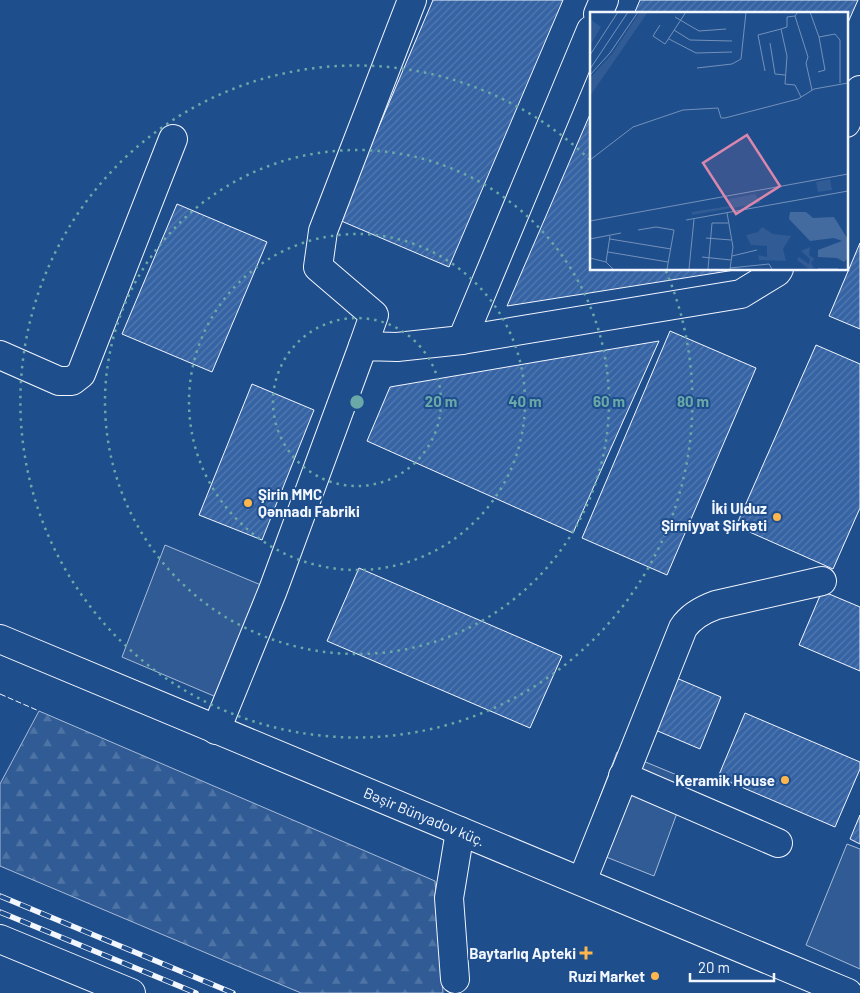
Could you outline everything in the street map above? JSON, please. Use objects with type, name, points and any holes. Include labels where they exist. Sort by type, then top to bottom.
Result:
[{"type":"street","points":[[216,730],[273,590],[374,315],[318,267],[324,231],[412,0]]},
{"type":"street","points":[[599,12],[604,0]]},
{"type":"street","points":[[462,340],[590,32]]},
{"type":"street","points":[[848,118],[860,90]]},
{"type":"street","points":[[848,131],[860,122]]},
{"type":"street","points":[[0,355],[59,381],[72,381],[81,374],[173,139]]},
{"type":"street","points":[[363,346],[397,347],[462,340],[741,294],[778,270]]},
{"type":"street","points":[[582,881],[683,628],[690,619],[704,609],[716,605],[822,581]]},
{"type":"street","name":"Bəşir Bünyadov küç.","points":[[0,640],[582,881],[798,983],[848,993]]},
{"type":"street","points":[[623,776],[778,843]]},
{"type":"street","points":[[455,979],[448,898],[460,831]]},
{"type":"street","points":[[0,939],[131,993]]},
{"type":"shaded area","points":[[165,545],[273,590],[228,702],[122,657]]},
{"type":"shaded area","points":[[617,752],[689,780],[654,876],[581,847]]},
{"type":"shaded area","points":[[847,844],[860,849],[860,969],[806,945]]},
{"type":"green space","points":[[39,711],[435,881],[443,993],[301,993],[0,866],[0,784]]},
{"type":"building","points":[[433,0],[563,0],[449,267],[339,220]]},
{"type":"building","points":[[640,0],[858,0],[848,22],[848,12],[635,12]]},
{"type":"building","points":[[590,114],[590,270],[735,270],[507,306]]},
{"type":"building","points":[[177,204],[267,242],[212,372],[122,334]]},
{"type":"building","points":[[860,243],[860,329],[829,316]]},
{"type":"building","points":[[670,331],[756,368],[667,575],[582,538]]},
{"type":"building","points":[[659,341],[573,533],[367,441],[390,387]]},
{"type":"building","points":[[816,345],[860,364],[860,508],[833,569],[736,526]]},
{"type":"building","points":[[252,384],[314,410],[262,540],[199,515]]},
{"type":"building","points":[[359,568],[562,656],[530,728],[327,641]]},
{"type":"building","points":[[822,591],[860,607],[860,671],[799,645]]},
{"type":"building","points":[[674,677],[721,697],[700,749],[653,729]]},
{"type":"building","points":[[745,713],[860,762],[860,769],[835,827],[718,777]]},
{"type":"building","points":[[860,815],[860,844],[850,839]]},
{"type":"railway","points":[[0,896],[233,993]]},
{"type":"railway","points":[[0,912],[196,993]]},
{"type":"fence","points":[[0,694],[39,711]]},
{"type":"place","name":"Şirin MMC Qənnadı Fabriki","points":[[248,503]]},
{"type":"place","name":"İki Ulduz Şirniyyat Şirkəti","points":[[777,517]]},
{"type":"place","name":"Keramik House","points":[[785,780]]},
{"type":"place","name":"Baytarlıq Apteki","points":[[586,953]]},
{"type":"place","name":"Ruzi Market","points":[[655,976]]}]
